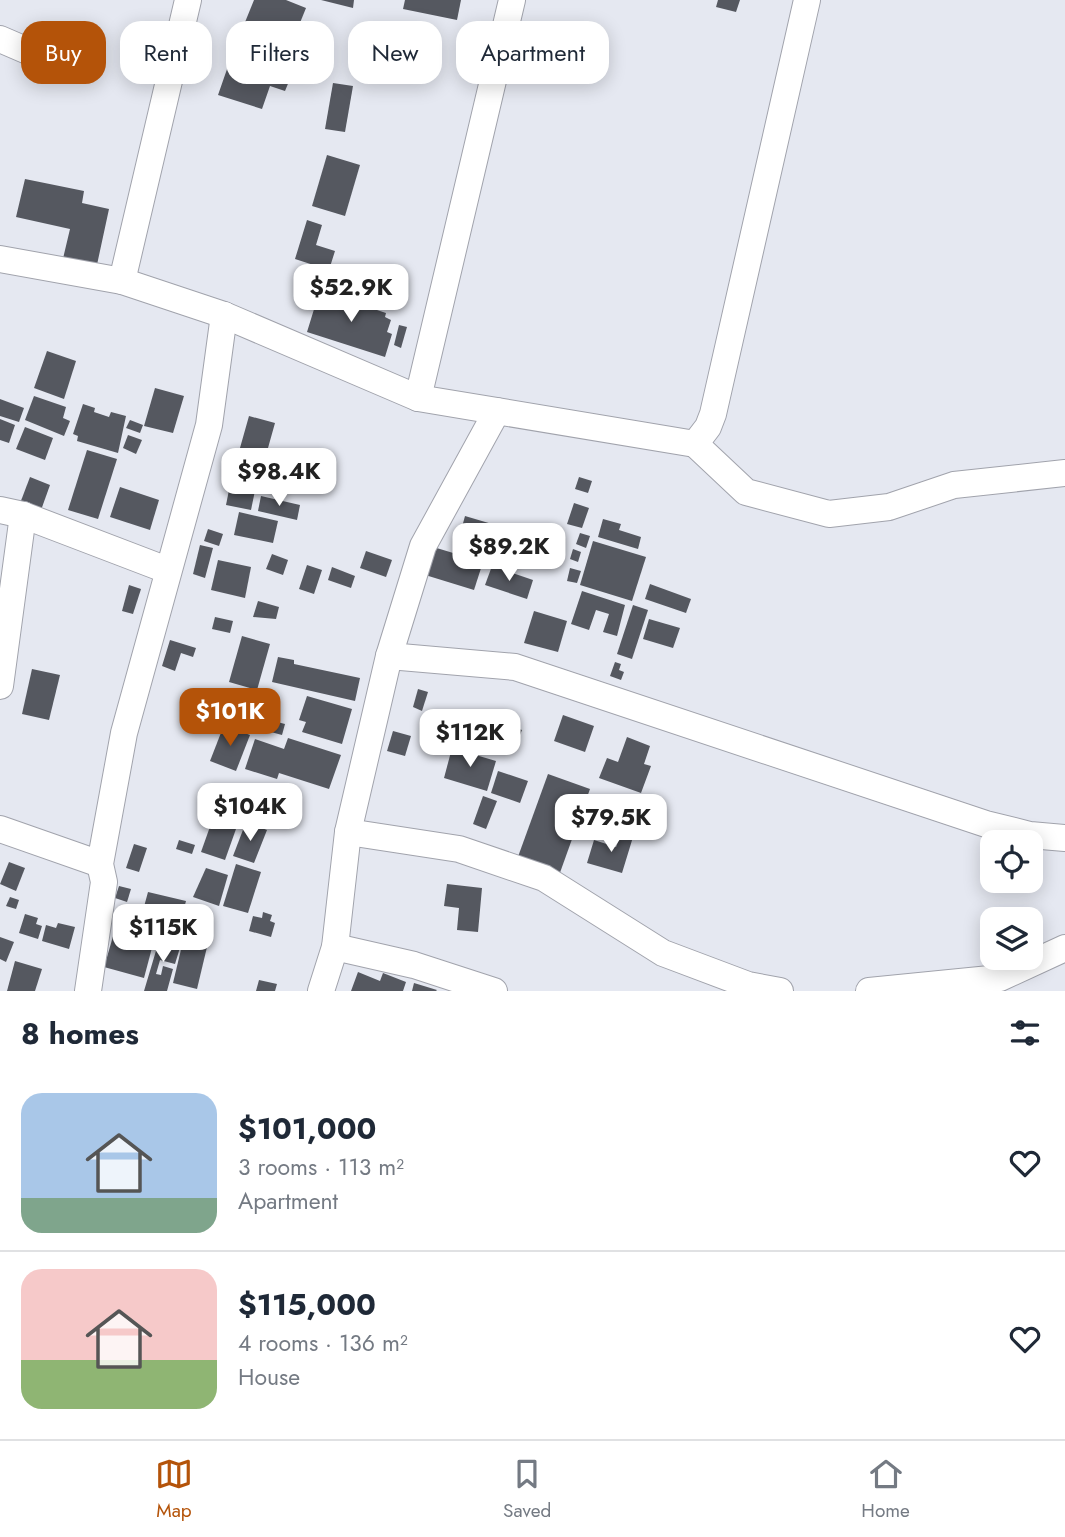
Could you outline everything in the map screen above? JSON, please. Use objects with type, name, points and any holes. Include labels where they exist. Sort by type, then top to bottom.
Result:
[{"type":"street","points":[[122,281],[188,0]]},
{"type":"street","points":[[418,398],[512,0]]},
{"type":"street","points":[[695,444],[708,428],[713,414],[807,0]]},
{"type":"street","points":[[0,39],[21,48]]},
{"type":"street","points":[[0,259],[122,281],[224,315],[418,398],[695,444],[746,492],[829,514],[889,507],[954,485],[1065,473]]},
{"type":"street","points":[[88,991],[104,882],[100,864],[124,733],[209,425],[224,315]]},
{"type":"street","points":[[321,991],[335,947],[348,832],[389,656],[423,546],[496,411]]},
{"type":"street","points":[[0,687],[11,513],[167,570]]},
{"type":"street","points":[[389,656],[515,667],[986,824],[1030,835],[1065,838]]},
{"type":"street","points":[[0,829],[100,864]]},
{"type":"street","points":[[348,832],[459,849],[544,878],[663,953],[748,985],[780,991]]},
{"type":"street","points":[[335,947],[414,965],[494,991]]},
{"type":"street","points":[[869,991],[1000,978],[1065,947]]},
{"type":"building","points":[[254,0],[286,0],[306,8],[301,21],[245,21]]},
{"type":"building","points":[[321,0],[354,0],[353,8]]},
{"type":"building","points":[[405,0],[461,0],[457,20],[403,9]]},
{"type":"building","points":[[718,0],[740,0],[736,12],[716,7]]},
{"type":"building","points":[[226,72],[226,84],[288,84],[285,91],[270,86],[262,109],[218,95]]},
{"type":"building","points":[[333,84],[353,86],[345,132],[325,129]]},
{"type":"building","points":[[327,155],[360,165],[345,216],[312,206]]},
{"type":"building","points":[[25,179],[84,191],[82,203],[109,209],[95,274],[61,267],[70,229],[16,217]]},
{"type":"building","points":[[307,220],[322,225],[316,245],[335,251],[329,270],[295,259]]},
{"type":"building","points":[[319,293],[339,299],[341,293],[367,301],[365,306],[386,313],[385,317],[391,320],[387,332],[392,334],[385,357],[307,332]]},
{"type":"building","points":[[399,325],[407,327],[401,348],[394,345]]},
{"type":"building","points":[[47,351],[76,361],[64,399],[34,388]]},
{"type":"building","points":[[155,388],[184,396],[173,433],[144,426]]},
{"type":"building","points":[[34,396],[66,407],[63,418],[70,421],[64,436],[25,420]]},
{"type":"building","points":[[0,399],[24,408],[19,422],[0,416]]},
{"type":"building","points":[[83,404],[95,408],[94,412],[109,417],[111,412],[126,416],[118,453],[77,441],[78,436],[73,434]]},
{"type":"building","points":[[249,416],[275,423],[268,448],[280,451],[276,465],[238,455]]},
{"type":"building","points":[[0,419],[15,425],[9,443],[0,440]]},
{"type":"building","points":[[130,420],[143,425],[140,433],[126,428]]},
{"type":"building","points":[[25,427],[53,438],[45,460],[16,449]]},
{"type":"building","points":[[128,435],[142,440],[136,454],[123,448]]},
{"type":"building","points":[[87,450],[117,459],[98,519],[68,510]]},
{"type":"building","points":[[232,475],[257,481],[251,510],[226,505]]},
{"type":"building","points":[[30,477],[50,485],[40,513],[19,506]]},
{"type":"building","points":[[579,477],[592,481],[588,493],[575,489]]},
{"type":"building","points":[[120,487],[159,500],[150,530],[110,517]]},
{"type":"building","points":[[261,496],[300,505],[297,520],[258,511]]},
{"type":"building","points":[[574,503],[589,508],[582,528],[567,524]]},
{"type":"building","points":[[239,512],[278,521],[273,543],[234,535]]},
{"type":"building","points":[[465,516],[492,524],[488,535],[462,527]]},
{"type":"building","points":[[603,519],[621,524],[619,530],[641,537],[638,549],[598,537]]},
{"type":"building","points":[[498,526],[534,538],[526,562],[490,550]]},
{"type":"building","points":[[208,529],[223,534],[219,546],[204,541]]},
{"type":"building","points":[[580,533],[590,536],[586,548],[576,544]]},
{"type":"building","points":[[474,534],[488,540],[482,554],[469,549]]},
{"type":"building","points":[[458,535],[466,537],[463,547],[455,545]]},
{"type":"building","points":[[593,541],[646,557],[632,601],[580,585]]},
{"type":"building","points":[[200,545],[213,548],[205,578],[193,574]]},
{"type":"building","points":[[430,546],[483,562],[474,590],[422,574]]},
{"type":"building","points":[[573,549],[581,552],[578,562],[570,559]]},
{"type":"building","points":[[366,551],[392,560],[386,577],[360,568]]},
{"type":"building","points":[[272,554],[288,560],[283,575],[266,569]]},
{"type":"building","points":[[218,560],[251,567],[245,598],[211,590]]},
{"type":"building","points":[[307,565],[322,570],[314,594],[299,589]]},
{"type":"building","points":[[492,566],[533,580],[527,599],[485,585]]},
{"type":"building","points":[[332,567],[355,576],[351,588],[328,580]]},
{"type":"building","points":[[570,568],[581,571],[577,583],[567,581]]},
{"type":"building","points":[[650,584],[691,599],[686,613],[645,599]]},
{"type":"building","points":[[129,585],[141,589],[133,614],[122,611]]},
{"type":"building","points":[[582,591],[625,605],[617,636],[603,632],[609,614],[596,610],[589,630],[571,624]]},
{"type":"building","points":[[258,601],[279,607],[276,619],[253,617]]},
{"type":"building","points":[[633,605],[648,610],[632,659],[617,654]]},
{"type":"building","points":[[534,611],[567,621],[558,652],[524,643]]},
{"type":"building","points":[[215,617],[233,621],[230,633],[212,629]]},
{"type":"building","points":[[649,619],[680,628],[673,648],[643,639]]},
{"type":"building","points":[[242,636],[270,644],[257,690],[229,682]]},
{"type":"building","points":[[170,640],[196,648],[193,657],[181,653],[175,671],[162,666]]},
{"type":"building","points":[[278,657],[294,660],[294,664],[360,678],[355,701],[272,682]]},
{"type":"building","points":[[615,662],[621,664],[619,670],[624,672],[621,680],[610,676]]},
{"type":"building","points":[[32,669],[60,675],[49,720],[22,714]]},
{"type":"building","points":[[418,689],[428,692],[422,711],[413,707]]},
{"type":"building","points":[[307,696],[352,709],[342,744],[302,732],[306,722],[299,720]]},
{"type":"building","points":[[563,715],[594,726],[585,752],[554,741]]},
{"type":"building","points":[[258,717],[285,724],[282,735],[256,728]]},
{"type":"building","points":[[224,725],[250,735],[236,771],[210,761]]},
{"type":"building","points":[[511,726],[522,730],[513,752],[502,747]]},
{"type":"building","points":[[393,731],[411,736],[405,756],[387,751]]},
{"type":"building","points":[[627,737],[650,746],[644,764],[651,766],[641,793],[599,778],[607,758],[618,762]]},
{"type":"building","points":[[288,738],[341,755],[329,789],[279,773],[277,779],[245,769],[255,739],[284,749]]},
{"type":"building","points":[[452,748],[496,761],[487,791],[444,778]]},
{"type":"building","points":[[498,771],[528,781],[520,803],[491,793]]},
{"type":"building","points":[[548,774],[590,789],[557,881],[515,865]]},
{"type":"building","points":[[483,796],[497,801],[486,829],[473,824]]},
{"type":"building","points":[[600,807],[613,810],[607,833],[594,829]]},
{"type":"building","points":[[212,821],[236,829],[225,860],[201,852]]},
{"type":"building","points":[[246,822],[267,830],[254,863],[233,856]]},
{"type":"building","points":[[621,834],[633,837],[622,873],[587,863],[594,840],[616,847]]},
{"type":"building","points":[[179,840],[195,845],[192,854],[176,849]]},
{"type":"building","points":[[134,844],[147,848],[139,872],[126,868]]},
{"type":"building","points":[[9,862],[25,868],[16,891],[0,884]]},
{"type":"building","points":[[236,864],[261,872],[248,913],[223,906]]},
{"type":"building","points":[[206,868],[228,875],[219,906],[193,897]]},
{"type":"building","points":[[447,884],[482,888],[478,932],[457,930],[459,908],[444,906]]},
{"type":"building","points":[[119,886],[131,889],[127,902],[115,898]]},
{"type":"building","points":[[148,892],[186,901],[177,935],[143,927],[146,915],[142,914]]},
{"type":"building","points":[[10,897],[19,900],[16,909],[6,906]]},
{"type":"building","points":[[263,912],[272,915],[270,921],[275,923],[271,937],[249,931],[253,916],[262,918]]},
{"type":"building","points":[[25,914],[38,918],[36,924],[42,926],[38,939],[19,933]]},
{"type":"building","points":[[58,923],[75,927],[69,949],[42,941],[46,925],[56,928]]},
{"type":"building","points":[[114,933],[153,944],[144,978],[104,967]]},
{"type":"building","points":[[161,934],[182,941],[175,964],[160,960],[156,974],[161,975],[163,966],[173,969],[167,991],[144,991]]},
{"type":"building","points":[[0,937],[14,942],[6,962],[0,959]]},
{"type":"building","points":[[184,937],[207,947],[197,989],[173,983]]},
{"type":"building","points":[[15,961],[42,969],[35,991],[7,991]]},
{"type":"building","points":[[358,972],[380,981],[383,973],[406,982],[403,991],[351,991]]},
{"type":"building","points":[[259,980],[277,984],[275,991],[256,991]]},
{"type":"building","points":[[414,983],[437,990],[412,991]]}]
